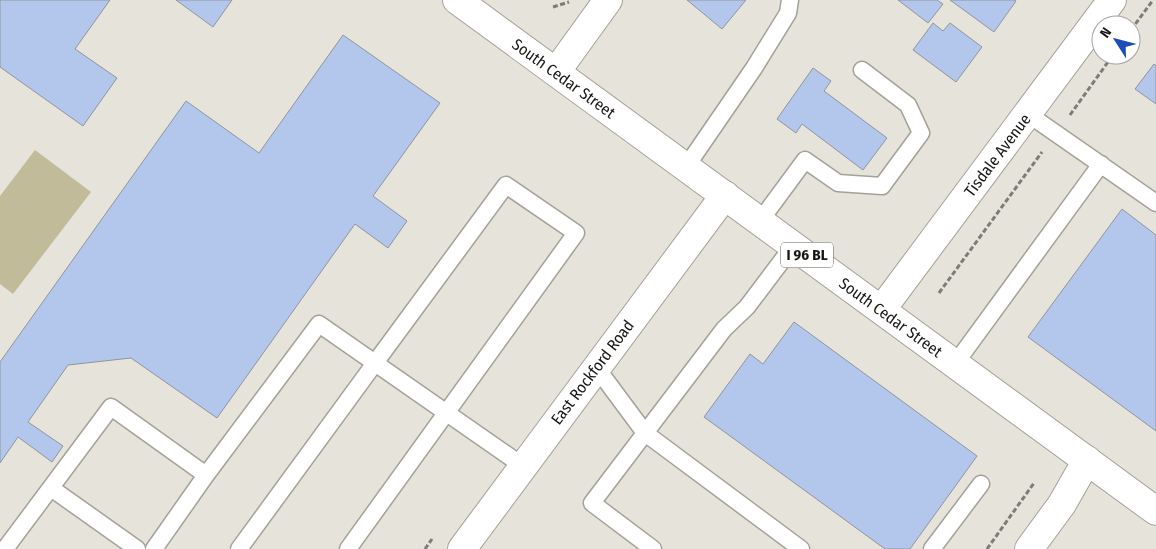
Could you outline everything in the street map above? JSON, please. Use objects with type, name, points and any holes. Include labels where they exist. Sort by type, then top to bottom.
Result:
[{"type":"street","points":[[556,72],[608,0]]},
{"type":"street","name":"Tisdale Avenue","points":[[882,309],[1112,0]]},
{"type":"street","name":"South Cedar Street","points":[[465,2],[686,168],[882,309],[1156,511]]},
{"type":"street","name":"East Rockford Road","points":[[462,549],[725,195]]},
{"type":"street","points":[[1029,549],[1062,504],[1087,460]]},
{"type":"lane","points":[[686,168],[788,13],[790,0]]},
{"type":"lane","points":[[760,221],[805,160],[838,182],[882,186],[921,133],[908,105],[862,70]]},
{"type":"lane","points":[[1028,114],[1156,203]]},
{"type":"lane","points":[[955,364],[1101,164]]},
{"type":"lane","points":[[239,549],[506,185],[576,233],[348,549]]},
{"type":"lane","points":[[653,549],[592,503],[724,330],[747,307],[793,246]]},
{"type":"lane","points":[[154,549],[206,475],[319,324],[523,466]]},
{"type":"lane","points":[[596,367],[645,433],[801,549]]},
{"type":"lane","points":[[5,549],[111,407],[206,475]]},
{"type":"lane","points":[[932,549],[981,484]]},
{"type":"lane","points":[[51,488],[137,549]]},
{"type":"path","points":[[553,7],[574,0]]},
{"type":"path","points":[[1141,16],[1153,0]]},
{"type":"path","points":[[940,293],[1106,65]]},
{"type":"path","points":[[987,549],[1034,483]]},
{"type":"shaded area","points":[[35,150],[91,192],[13,294],[0,284],[0,196]]},
{"type":"building","points":[[0,0],[110,0],[75,49],[117,78],[83,126],[0,67]]},
{"type":"building","points":[[176,0],[232,0],[213,27]]},
{"type":"building","points":[[687,0],[746,0],[722,29]]},
{"type":"building","points":[[898,0],[937,0],[943,4],[928,23]]},
{"type":"building","points":[[950,0],[1014,0],[1016,1],[994,32]]},
{"type":"building","points":[[933,23],[943,31],[950,23],[982,47],[956,82],[913,50]]},
{"type":"building","points":[[343,35],[440,103],[373,196],[407,221],[388,248],[355,224],[217,418],[131,358],[68,365],[28,422],[63,446],[52,462],[18,437],[0,463],[0,362],[186,101],[259,153]]},
{"type":"building","points":[[1154,64],[1156,66],[1156,104],[1135,89]]},
{"type":"building","points":[[813,68],[831,81],[824,91],[887,138],[863,170],[802,124],[796,133],[777,119]]},
{"type":"building","points":[[1122,209],[1156,235],[1156,431],[1028,337]]},
{"type":"building","points":[[794,322],[977,456],[910,549],[885,549],[704,417],[750,354],[763,364]]}]
